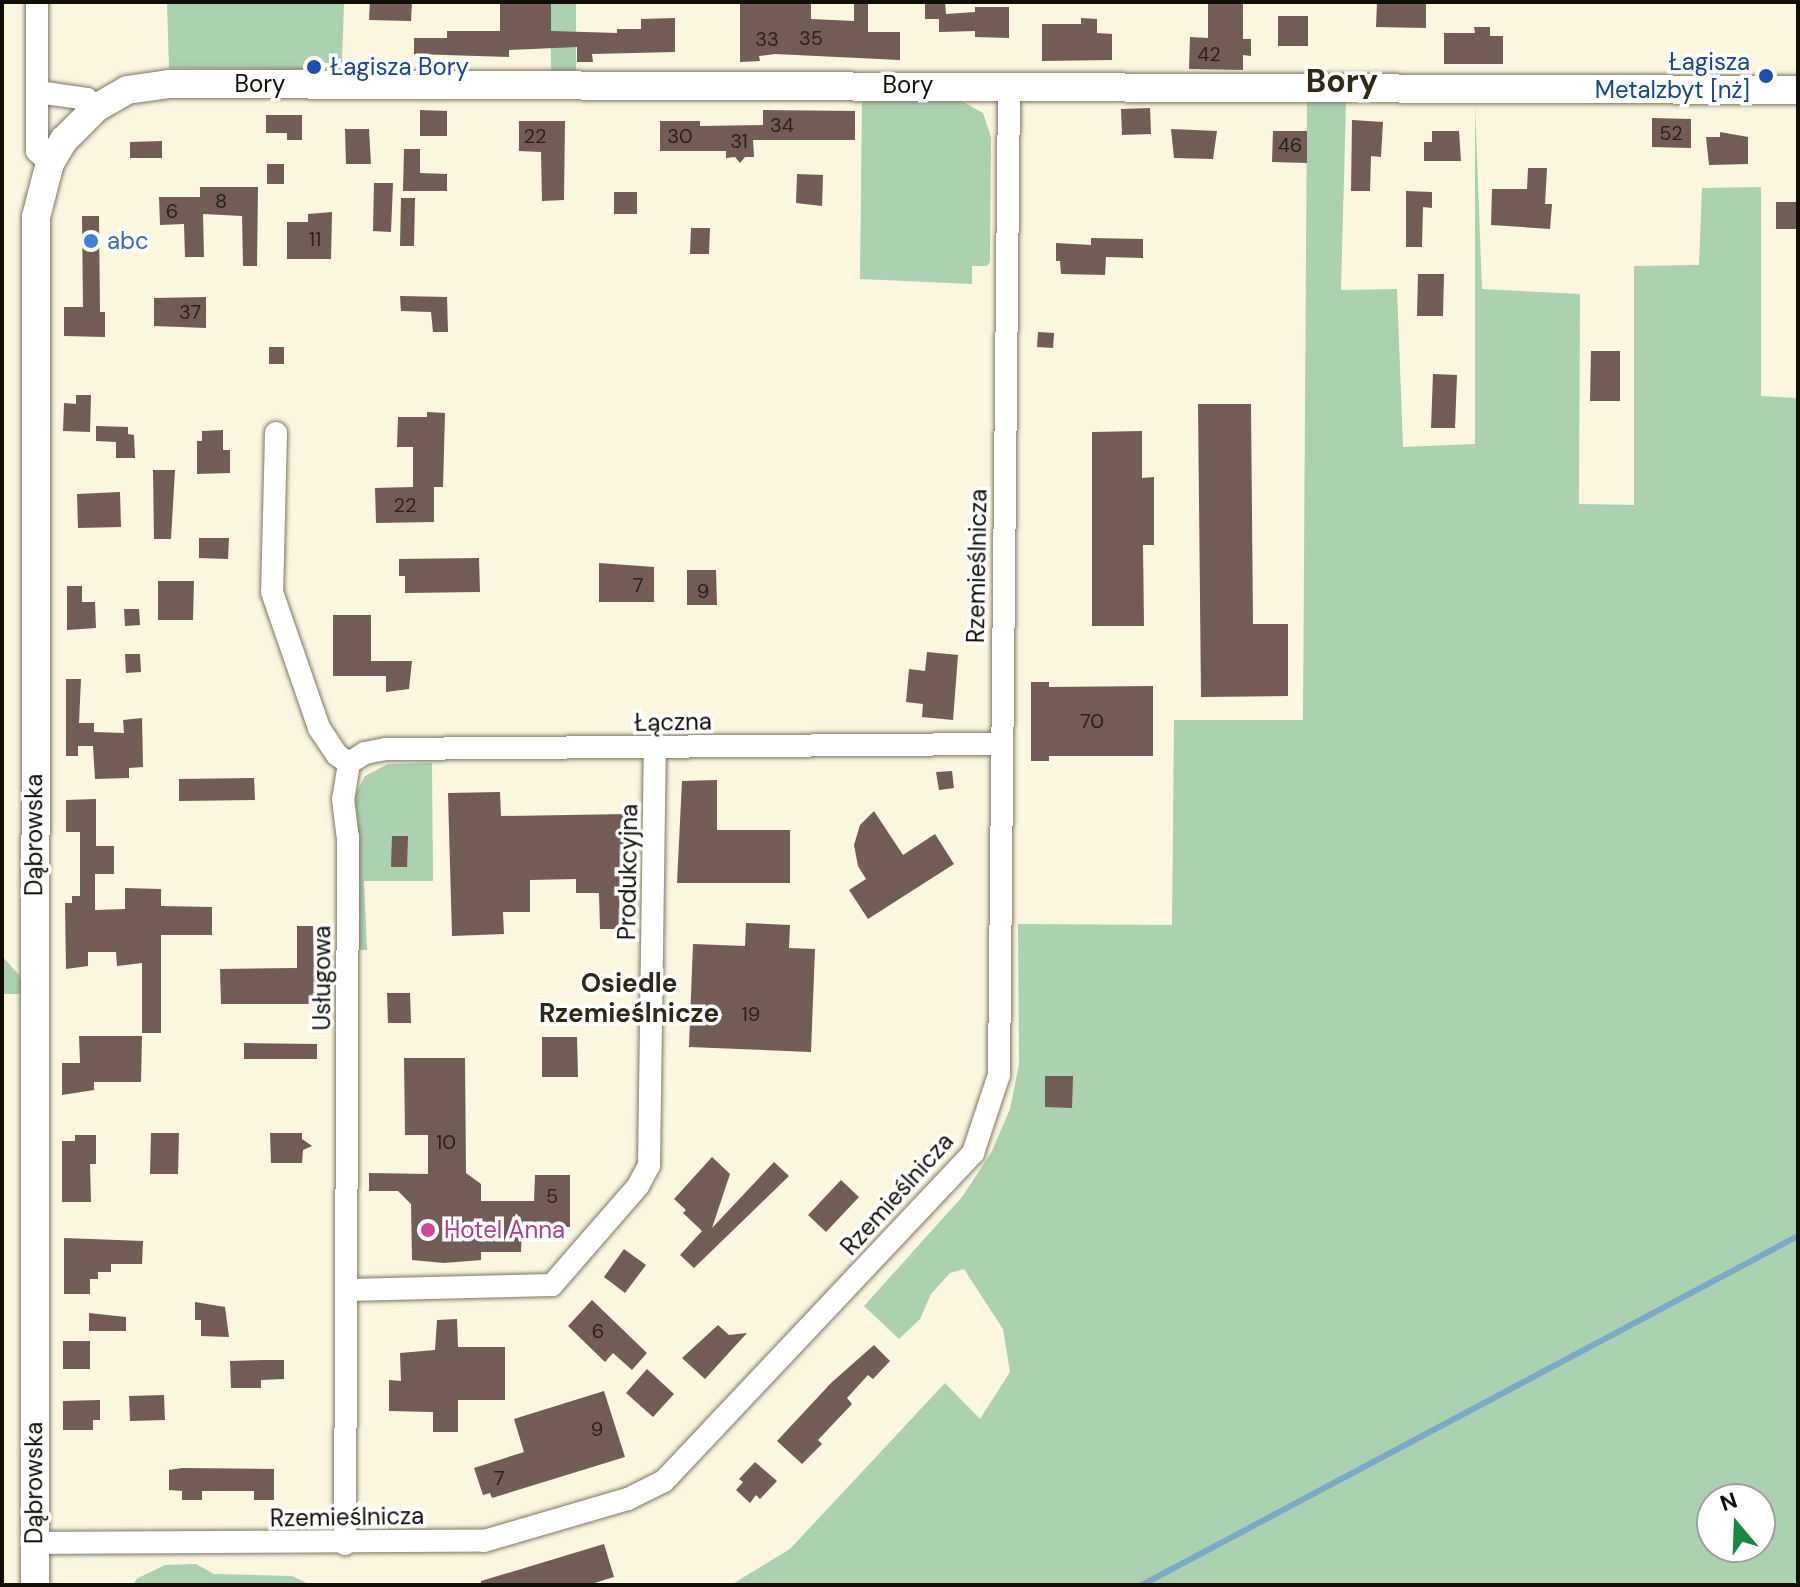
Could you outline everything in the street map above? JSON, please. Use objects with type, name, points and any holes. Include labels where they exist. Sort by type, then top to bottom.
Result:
[{"type":"street","points":[[37,2],[37,151],[50,163]]},
{"type":"street","name":"Bory","points":[[50,163],[64,140],[96,108],[127,90],[169,84],[1798,90]]},
{"type":"street","name":"Rzemieślnicza","points":[[34,1543],[484,1541],[628,1499],[664,1481],[973,1153],[999,1075],[1009,85]]},
{"type":"street","points":[[38,92],[87,99],[96,108]]},
{"type":"street","name":"Dąbrowska","points":[[35,1585],[35,282],[36,217],[50,163]]},
{"type":"street","points":[[276,433],[272,592],[319,728],[337,755],[349,763]]},
{"type":"street","name":"Łączna","points":[[349,763],[365,753],[385,749],[1000,744]]},
{"type":"street","name":"Produkcyjna","points":[[349,1290],[552,1285],[638,1186],[649,1165],[655,749]]},
{"type":"street","name":"Usługowa","points":[[345,1544],[349,1290],[348,837],[343,799],[349,763]]},
{"type":"green space","points":[[167,2],[344,2],[342,63],[306,63],[305,69],[169,68]]},
{"type":"green space","points":[[550,2],[576,2],[576,71],[551,71]]},
{"type":"green space","points":[[862,99],[958,99],[983,113],[991,137],[990,262],[987,266],[972,266],[972,284],[860,279]]},
{"type":"green space","points":[[1307,101],[1346,102],[1341,290],[1397,289],[1403,447],[1475,444],[1475,104],[1482,289],[1580,294],[1579,504],[1634,505],[1634,266],[1699,265],[1702,188],[1761,187],[1761,396],[1798,398],[1798,1585],[731,1585],[790,1549],[945,1383],[980,1419],[1010,1372],[1003,1329],[964,1269],[950,1273],[931,1294],[920,1319],[899,1339],[864,1306],[962,1197],[991,1153],[1010,1109],[1019,1064],[1018,924],[1172,925],[1174,720],[1303,720]]},
{"type":"green space","points":[[432,763],[433,881],[364,881],[367,950],[359,950],[359,836],[355,795],[365,776],[388,764]]},
{"type":"green space","points":[[2,956],[19,975],[24,994],[2,994]]},
{"type":"green space","points":[[196,1564],[214,1574],[292,1576],[311,1585],[132,1585],[138,1578],[165,1565]]},
{"type":"building","points":[[370,2],[412,2],[411,21],[369,20]]},
{"type":"building","points":[[500,2],[551,2],[551,31],[617,33],[617,29],[641,29],[641,19],[675,18],[675,52],[592,54],[593,62],[577,62],[577,47],[509,50],[509,57],[414,54],[414,38],[447,38],[447,31],[500,31]]},
{"type":"building","points":[[740,2],[811,2],[811,19],[854,21],[854,2],[868,2],[868,32],[900,32],[900,60],[775,54],[759,56],[760,61],[740,62]]},
{"type":"building","points":[[925,2],[945,2],[946,14],[975,12],[975,7],[1009,7],[1009,38],[975,37],[975,31],[939,32],[939,19],[925,19]]},
{"type":"building","points":[[1208,2],[1243,2],[1243,39],[1251,39],[1251,56],[1243,55],[1243,70],[1189,69],[1190,37],[1208,38]]},
{"type":"building","points":[[1377,2],[1426,2],[1426,28],[1376,27]]},
{"type":"building","points":[[1278,16],[1308,16],[1308,46],[1278,46]]},
{"type":"building","points":[[1081,18],[1097,19],[1097,33],[1112,34],[1112,60],[1042,61],[1042,24],[1081,24]]},
{"type":"building","points":[[1474,27],[1490,27],[1490,36],[1503,36],[1503,64],[1444,64],[1444,33],[1475,33]]},
{"type":"building","points":[[1150,108],[1151,134],[1122,135],[1121,109]]},
{"type":"building","points":[[420,110],[447,111],[447,136],[420,136]]},
{"type":"building","points":[[763,110],[855,111],[855,140],[753,140],[754,157],[745,157],[740,163],[735,157],[726,158],[726,151],[660,151],[660,121],[700,121],[700,126],[763,125]]},
{"type":"building","points":[[266,115],[302,115],[302,140],[287,140],[287,133],[266,133]]},
{"type":"building","points":[[1652,118],[1691,119],[1691,148],[1652,147]]},
{"type":"building","points":[[1352,120],[1383,122],[1381,157],[1371,156],[1370,191],[1351,191]]},
{"type":"building","points":[[519,121],[565,121],[564,200],[542,201],[541,152],[519,151]]},
{"type":"building","points":[[345,129],[369,129],[371,164],[346,164]]},
{"type":"building","points":[[1171,129],[1217,131],[1213,159],[1174,158]]},
{"type":"building","points":[[1273,131],[1307,131],[1307,163],[1272,162]]},
{"type":"building","points":[[1432,131],[1459,131],[1461,161],[1424,161],[1424,142],[1432,142]]},
{"type":"building","points":[[1720,132],[1748,137],[1748,164],[1709,165],[1706,137],[1720,137]]},
{"type":"building","points":[[162,141],[162,158],[130,158],[130,142]]},
{"type":"building","points":[[404,149],[420,149],[420,173],[447,174],[447,191],[403,191]]},
{"type":"building","points":[[267,164],[284,164],[284,184],[267,184]]},
{"type":"building","points":[[1528,168],[1547,168],[1545,204],[1552,204],[1550,229],[1491,225],[1492,189],[1527,189]]},
{"type":"building","points":[[797,174],[823,175],[822,206],[796,203]]},
{"type":"building","points":[[374,183],[393,183],[391,232],[373,231]]},
{"type":"building","points":[[200,187],[258,187],[257,266],[243,266],[242,216],[203,214],[204,257],[185,257],[184,224],[160,225],[159,197],[200,197]]},
{"type":"building","points":[[1406,191],[1432,192],[1432,208],[1423,207],[1422,247],[1406,247]]},
{"type":"building","points":[[614,192],[637,192],[637,214],[614,214]]},
{"type":"building","points":[[401,198],[415,198],[414,246],[400,246]]},
{"type":"building","points":[[1776,202],[1798,202],[1798,229],[1776,229]]},
{"type":"building","points":[[332,212],[331,259],[287,259],[287,222],[308,222],[308,214]]},
{"type":"building","points":[[82,216],[99,216],[100,312],[105,312],[105,337],[64,336],[64,307],[83,307]]},
{"type":"building","points":[[691,228],[710,228],[709,254],[690,254]]},
{"type":"building","points":[[1091,238],[1143,239],[1143,258],[1106,257],[1105,275],[1061,274],[1060,261],[1056,261],[1056,243],[1091,245]]},
{"type":"building","points":[[1418,274],[1444,274],[1443,316],[1417,316]]},
{"type":"building","points":[[400,296],[447,297],[448,332],[433,332],[431,312],[401,311]]},
{"type":"building","points":[[206,297],[206,328],[154,326],[154,298]]},
{"type":"building","points":[[1038,332],[1054,333],[1053,348],[1037,347]]},
{"type":"building","points":[[269,347],[284,347],[284,364],[269,364]]},
{"type":"building","points":[[1591,351],[1620,351],[1620,401],[1590,401]]},
{"type":"building","points":[[1433,374],[1457,375],[1455,428],[1431,428]]},
{"type":"building","points":[[76,395],[91,395],[90,432],[63,431],[64,403],[76,404]]},
{"type":"building","points":[[1198,404],[1251,404],[1253,624],[1288,624],[1288,696],[1201,697]]},
{"type":"building","points":[[427,412],[445,413],[443,487],[434,487],[434,522],[376,523],[375,488],[413,487],[413,447],[397,447],[398,417],[427,417]]},
{"type":"building","points":[[96,426],[128,427],[128,434],[134,435],[135,458],[116,458],[116,442],[96,441]]},
{"type":"building","points":[[223,430],[223,450],[230,450],[230,473],[197,474],[197,441],[202,441],[202,431]]},
{"type":"building","points":[[1142,431],[1142,478],[1154,477],[1154,545],[1143,545],[1144,626],[1092,626],[1092,432]]},
{"type":"building","points":[[153,470],[175,470],[171,539],[154,539]]},
{"type":"building","points":[[120,492],[121,527],[78,528],[77,494]]},
{"type":"building","points":[[199,538],[229,538],[228,559],[199,558]]},
{"type":"building","points":[[479,558],[480,592],[405,593],[405,576],[399,576],[399,559]]},
{"type":"building","points":[[599,563],[654,567],[654,602],[599,602]]},
{"type":"building","points":[[687,570],[716,570],[717,605],[687,605]]},
{"type":"building","points":[[158,581],[194,581],[193,620],[158,620]]},
{"type":"building","points":[[67,586],[82,586],[82,602],[95,602],[96,628],[67,630]]},
{"type":"building","points":[[124,609],[139,609],[140,625],[125,626]]},
{"type":"building","points":[[333,615],[371,615],[371,661],[412,661],[409,689],[386,692],[386,676],[333,676]]},
{"type":"building","points":[[927,652],[958,655],[953,720],[922,717],[923,704],[906,702],[909,669],[925,671]]},
{"type":"building","points":[[125,654],[140,654],[141,672],[126,673]]},
{"type":"building","points":[[66,679],[81,679],[79,723],[94,723],[94,732],[124,733],[123,720],[142,718],[143,767],[129,768],[129,778],[95,779],[93,746],[78,746],[78,756],[66,756]]},
{"type":"building","points":[[1031,682],[1049,682],[1049,687],[1153,686],[1153,756],[1049,756],[1049,761],[1031,761]]},
{"type":"building","points":[[952,771],[954,788],[939,790],[936,772]]},
{"type":"building","points":[[254,778],[255,800],[179,801],[179,779]]},
{"type":"building","points":[[717,780],[717,830],[790,830],[790,883],[677,883],[682,781]]},
{"type":"building","points":[[500,792],[501,816],[628,814],[629,888],[619,888],[620,929],[600,929],[599,893],[576,893],[576,879],[530,880],[530,912],[503,912],[504,934],[452,936],[448,793]]},
{"type":"building","points":[[96,799],[96,846],[114,846],[114,874],[95,874],[95,910],[125,909],[125,888],[161,889],[161,906],[212,907],[212,935],[161,935],[161,1033],[142,1033],[142,963],[117,966],[116,952],[88,952],[88,966],[66,969],[65,903],[72,903],[72,896],[80,896],[80,832],[66,832],[66,800]]},
{"type":"building","points":[[874,811],[903,855],[935,834],[954,864],[868,919],[849,890],[866,879],[858,866],[854,845],[860,825]]},
{"type":"building","points":[[392,836],[408,836],[407,867],[391,867]]},
{"type":"building","points":[[746,923],[790,925],[789,948],[815,949],[811,1052],[689,1047],[693,944],[745,946]]},
{"type":"building","points":[[297,926],[313,926],[316,1004],[221,1004],[220,969],[297,968]]},
{"type":"building","points":[[387,993],[410,993],[411,1023],[388,1023]]},
{"type":"building","points":[[79,1036],[142,1036],[141,1082],[94,1082],[94,1090],[62,1095],[62,1063],[80,1063]]},
{"type":"building","points":[[542,1037],[577,1037],[578,1077],[542,1077]]},
{"type":"building","points":[[244,1043],[317,1044],[317,1059],[244,1059]]},
{"type":"building","points":[[404,1058],[465,1058],[466,1173],[481,1184],[481,1201],[534,1201],[535,1175],[570,1175],[570,1227],[522,1226],[521,1252],[481,1252],[481,1260],[444,1263],[412,1260],[411,1204],[398,1191],[369,1191],[369,1173],[428,1174],[428,1135],[405,1135]]},
{"type":"building","points":[[1045,1076],[1073,1076],[1072,1108],[1045,1107]]},
{"type":"building","points":[[151,1133],[179,1133],[178,1174],[150,1174]]},
{"type":"building","points":[[270,1133],[302,1133],[302,1139],[312,1146],[303,1150],[302,1163],[271,1163]]},
{"type":"building","points":[[75,1135],[96,1135],[96,1164],[90,1164],[91,1202],[62,1202],[62,1141],[75,1141]]},
{"type":"building","points":[[712,1157],[730,1174],[712,1228],[774,1162],[789,1176],[694,1268],[680,1255],[702,1231],[683,1213],[686,1210],[674,1199]]},
{"type":"building","points":[[841,1180],[859,1197],[826,1232],[808,1215]]},
{"type":"building","points":[[64,1238],[143,1241],[142,1264],[111,1264],[111,1272],[98,1272],[98,1279],[90,1279],[90,1294],[64,1294]]},
{"type":"building","points":[[624,1249],[646,1265],[625,1293],[604,1277]]},
{"type":"building","points":[[592,1300],[647,1353],[632,1370],[613,1353],[605,1362],[568,1326]]},
{"type":"building","points":[[195,1302],[225,1307],[229,1337],[201,1336],[201,1320],[195,1320]]},
{"type":"building","points":[[89,1313],[126,1317],[126,1331],[89,1331]]},
{"type":"building","points":[[457,1319],[458,1347],[505,1347],[505,1400],[458,1400],[458,1432],[433,1432],[433,1412],[389,1411],[389,1380],[401,1381],[400,1353],[435,1350],[437,1320]]},
{"type":"building","points":[[718,1325],[729,1335],[747,1333],[705,1379],[682,1358]]},
{"type":"building","points":[[63,1341],[90,1341],[90,1369],[63,1369]]},
{"type":"building","points":[[874,1345],[890,1361],[873,1379],[868,1375],[847,1398],[852,1404],[818,1440],[822,1444],[802,1464],[777,1441],[831,1383]]},
{"type":"building","points":[[284,1360],[284,1379],[261,1380],[261,1388],[231,1388],[230,1361]]},
{"type":"building","points":[[647,1369],[674,1394],[653,1417],[626,1393]]},
{"type":"building","points":[[604,1391],[625,1457],[492,1498],[490,1493],[483,1495],[474,1468],[524,1452],[514,1419]]},
{"type":"building","points":[[164,1395],[165,1420],[130,1421],[129,1396]]},
{"type":"building","points":[[100,1400],[100,1420],[93,1420],[93,1430],[63,1430],[63,1401]]},
{"type":"building","points":[[755,1462],[777,1481],[760,1499],[756,1495],[750,1503],[736,1490],[743,1482],[739,1479]]},
{"type":"building","points":[[274,1469],[274,1500],[254,1500],[254,1491],[202,1491],[202,1500],[182,1500],[182,1491],[169,1490],[169,1470]]},
{"type":"building","points":[[604,1544],[614,1577],[588,1585],[481,1585],[481,1581]]},
{"type":"waterway","points":[[1142,1585],[1798,1236]]},
{"type":"place","name":"Łagisza Bory","points":[[314,67]]},
{"type":"place","name":"Łagisza Metalzbyt [nż]","points":[[1766,76]]},
{"type":"place","name":"abc","points":[[91,241]]},
{"type":"place","name":"Hotel Anna","points":[[428,1230]]},
{"type":"district","name":"Bory","points":[[1342,81]]},
{"type":"district","name":"Osiedle Rzemieślnicze","points":[[629,999]]}]
